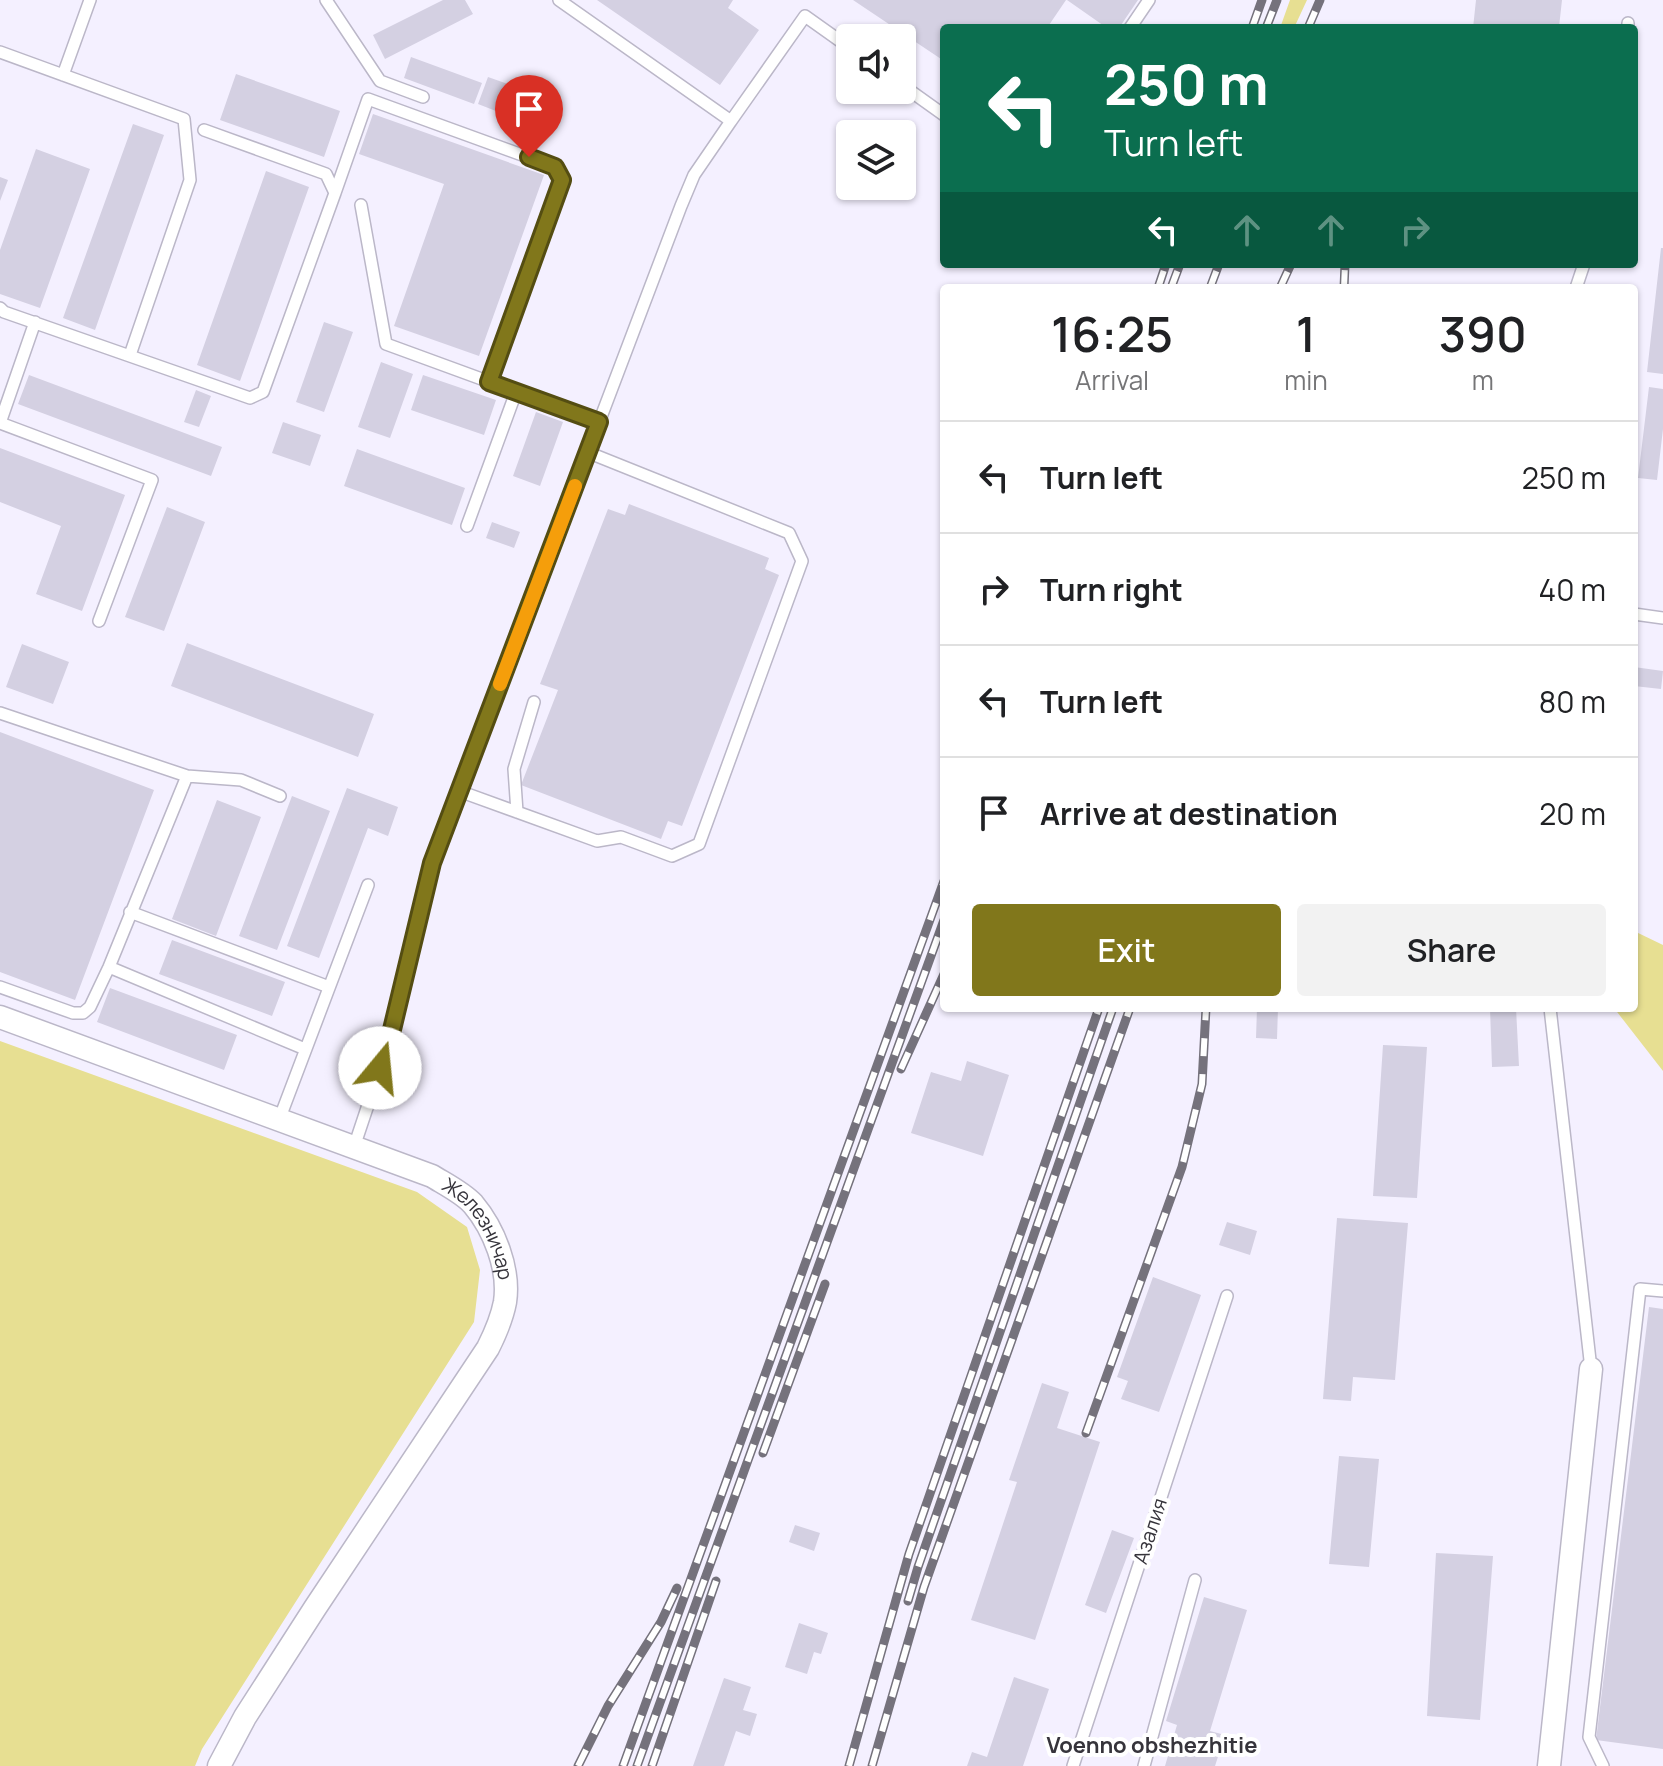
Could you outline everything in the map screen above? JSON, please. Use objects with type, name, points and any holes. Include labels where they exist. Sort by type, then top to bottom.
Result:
[{"type":"street","name":"Железничар","points":[[0,1017],[432,1176],[472,1202],[491,1232],[504,1266],[505,1301],[488,1348],[268,1681],[219,1766]]},
{"type":"street","points":[[1549,1766],[1591,1369]]},
{"type":"lane","points":[[63,75],[90,0]]},
{"type":"lane","points":[[326,0],[380,81],[423,97]]},
{"type":"lane","points":[[559,0],[731,121]]},
{"type":"lane","points":[[1133,24],[1149,0]]},
{"type":"lane","points":[[354,1147],[389,1042],[432,863],[694,175],[805,16],[836,38]]},
{"type":"lane","points":[[0,52],[184,119],[190,180],[130,355]]},
{"type":"lane","points":[[916,95],[940,112]]},
{"type":"lane","points":[[0,308],[4,312],[250,398],[263,392],[368,99],[555,167],[562,180],[489,382]]},
{"type":"lane","points":[[204,130],[326,174],[335,193]]},
{"type":"lane","points":[[361,205],[386,344],[599,422]]},
{"type":"lane","points":[[35,322],[0,423],[152,480],[99,621]]},
{"type":"lane","points":[[467,526],[516,392]]},
{"type":"lane","points":[[459,791],[597,841],[621,837],[672,856],[699,844],[802,561],[789,533],[587,452]]},
{"type":"lane","points":[[1638,615],[1663,618]]},
{"type":"lane","points":[[517,812],[514,769],[534,702]]},
{"type":"lane","points":[[0,713],[187,776],[241,780],[280,796]]},
{"type":"lane","points":[[0,987],[73,1013],[83,1013],[90,1007],[187,776]]},
{"type":"lane","points":[[279,1120],[368,885]]},
{"type":"lane","points":[[130,912],[329,987]]},
{"type":"lane","points":[[109,967],[305,1049]]},
{"type":"lane","points":[[1550,1012],[1591,1369]]},
{"type":"lane","points":[[1603,1766],[1589,1737],[1640,1289],[1663,1291]]},
{"type":"lane","name":"Азалия","points":[[1073,1766],[1227,1296]]},
{"type":"lane","points":[[1144,1766],[1195,1580]]},
{"type":"shaded area","points":[[1290,0],[1307,0],[1296,24],[1281,24]]},
{"type":"shaded area","points":[[1638,933],[1663,945],[1663,1071],[1617,1012],[1638,1012]]},
{"type":"shaded area","points":[[0,1041],[417,1192],[467,1227],[480,1270],[474,1322],[202,1749],[195,1766],[0,1766]]},
{"type":"building","points":[[443,0],[465,0],[473,14],[385,59],[373,35]]},
{"type":"building","points":[[597,0],[733,0],[728,8],[759,30],[720,85]]},
{"type":"building","points":[[853,0],[1066,0],[1050,24],[940,24],[940,58],[916,42],[916,24],[889,24]]},
{"type":"building","points":[[1067,0],[1138,0],[1122,24],[1101,24]]},
{"type":"building","points":[[1476,0],[1562,0],[1559,24],[1473,24]]},
{"type":"building","points":[[411,57],[482,83],[474,104],[404,78]]},
{"type":"building","points":[[236,74],[340,111],[324,157],[220,120]]},
{"type":"building","points":[[488,77],[511,85],[501,113],[478,104]]},
{"type":"building","points":[[373,114],[544,175],[479,356],[394,326],[444,184],[359,154]]},
{"type":"building","points":[[133,124],[164,135],[95,330],[63,318]]},
{"type":"building","points":[[36,149],[90,169],[40,308],[0,294],[0,250]]},
{"type":"building","points":[[266,171],[309,187],[240,381],[197,365]]},
{"type":"building","points":[[0,177],[8,180],[0,201]]},
{"type":"building","points":[[1663,248],[1663,374],[1647,372]]},
{"type":"building","points":[[324,322],[353,332],[324,412],[296,402]]},
{"type":"building","points":[[381,362],[413,374],[390,438],[358,427]]},
{"type":"building","points":[[29,375],[222,447],[211,476],[18,404]]},
{"type":"building","points":[[423,375],[496,400],[484,435],[411,410]]},
{"type":"building","points":[[1649,387],[1663,389],[1663,429],[1657,480],[1638,478]]},
{"type":"building","points":[[196,390],[211,396],[199,427],[184,422]]},
{"type":"building","points":[[536,412],[563,422],[540,486],[513,476]]},
{"type":"building","points":[[283,422],[321,435],[310,466],[272,453]]},
{"type":"building","points":[[0,448],[125,495],[82,611],[36,594],[61,526],[0,502]]},
{"type":"building","points":[[357,449],[465,488],[452,525],[344,486]]},
{"type":"building","points":[[629,504],[769,558],[765,569],[779,575],[682,826],[668,821],[661,839],[521,785],[558,690],[540,684],[608,509],[625,515]]},
{"type":"building","points":[[167,507],[205,522],[164,631],[125,617]]},
{"type":"building","points":[[492,522],[520,532],[514,548],[486,538]]},
{"type":"building","points":[[187,643],[374,714],[358,757],[171,686]]},
{"type":"building","points":[[22,644],[69,662],[53,704],[6,687]]},
{"type":"building","points":[[1638,668],[1663,671],[1661,689],[1638,686]]},
{"type":"building","points":[[0,732],[154,790],[75,1000],[0,972]]},
{"type":"building","points":[[347,788],[398,807],[388,836],[368,828],[319,958],[287,946]]},
{"type":"building","points":[[292,796],[330,811],[277,950],[239,936]]},
{"type":"building","points":[[217,800],[261,817],[216,936],[172,919]]},
{"type":"building","points":[[172,940],[285,982],[272,1016],[159,974]]},
{"type":"building","points":[[110,988],[237,1035],[224,1070],[97,1022]]},
{"type":"building","points":[[1257,1012],[1278,1012],[1277,1039],[1256,1038]]},
{"type":"building","points":[[1490,1012],[1516,1012],[1519,1066],[1492,1067]]},
{"type":"building","points":[[1383,1045],[1427,1047],[1417,1198],[1373,1196]]},
{"type":"building","points":[[967,1061],[1009,1075],[983,1156],[911,1133],[931,1072],[961,1081]]},
{"type":"building","points":[[1337,1218],[1408,1223],[1395,1380],[1353,1377],[1351,1401],[1323,1399]]},
{"type":"building","points":[[1227,1222],[1257,1231],[1250,1255],[1219,1245]]},
{"type":"building","points":[[1153,1277],[1201,1295],[1159,1412],[1121,1399],[1128,1381],[1117,1377]]},
{"type":"building","points":[[1649,1307],[1663,1309],[1663,1749],[1596,1740]]},
{"type":"building","points":[[1042,1383],[1069,1392],[1057,1428],[1100,1442],[1035,1640],[971,1620],[1017,1482],[1009,1480]]},
{"type":"building","points":[[1339,1456],[1379,1459],[1369,1567],[1329,1564]]},
{"type":"building","points":[[795,1525],[820,1533],[814,1551],[789,1542]]},
{"type":"building","points":[[1112,1530],[1134,1538],[1106,1613],[1085,1605]]},
{"type":"building","points":[[1436,1553],[1493,1556],[1480,1720],[1427,1716]]},
{"type":"building","points":[[1204,1597],[1247,1610],[1210,1731],[1225,1735],[1215,1766],[1165,1766],[1177,1725],[1166,1721]]},
{"type":"building","points":[[799,1623],[828,1633],[821,1654],[814,1652],[807,1674],[785,1667]]},
{"type":"building","points":[[1014,1677],[1049,1689],[1023,1766],[967,1766],[972,1752],[987,1757]]},
{"type":"building","points":[[724,1678],[751,1687],[743,1710],[757,1714],[750,1736],[736,1731],[724,1766],[693,1766]]},
{"type":"railway","points":[[1253,24],[1262,0]]},
{"type":"railway","points":[[1268,24],[1277,0]]},
{"type":"railway","points":[[1310,24],[1320,0]]},
{"type":"railway","points":[[1159,284],[1165,268]]},
{"type":"railway","points":[[1172,284],[1178,268]]},
{"type":"railway","points":[[1212,284],[1218,268]]},
{"type":"railway","points":[[1282,284],[1289,268]]},
{"type":"railway","points":[[1344,284],[1345,268]]},
{"type":"railway","points":[[623,1766],[940,892]]},
{"type":"railway","points":[[637,1766],[940,931]]},
{"type":"railway","points":[[901,1069],[940,983]]},
{"type":"railway","points":[[849,1766],[909,1554],[1098,1012]]},
{"type":"railway","points":[[908,1601],[1112,1012]]},
{"type":"railway","points":[[872,1766],[924,1587],[1129,1012]]},
{"type":"railway","points":[[1086,1433],[1182,1167],[1202,1084],[1206,1012]]},
{"type":"railway","points":[[763,1453],[825,1284]]},
{"type":"railway","points":[[652,1766],[716,1581]]},
{"type":"railway","points":[[578,1766],[608,1706],[661,1622],[677,1588]]},
{"type":"slow traffic","points":[[500,684],[575,486]]},
{"type":"district","name":"Voenno obshezhitie","points":[[1152,1745]]},
{"type":"route","points":[[380,1068],[432,863],[599,422],[489,382],[562,180],[555,167],[529,157]]}]
